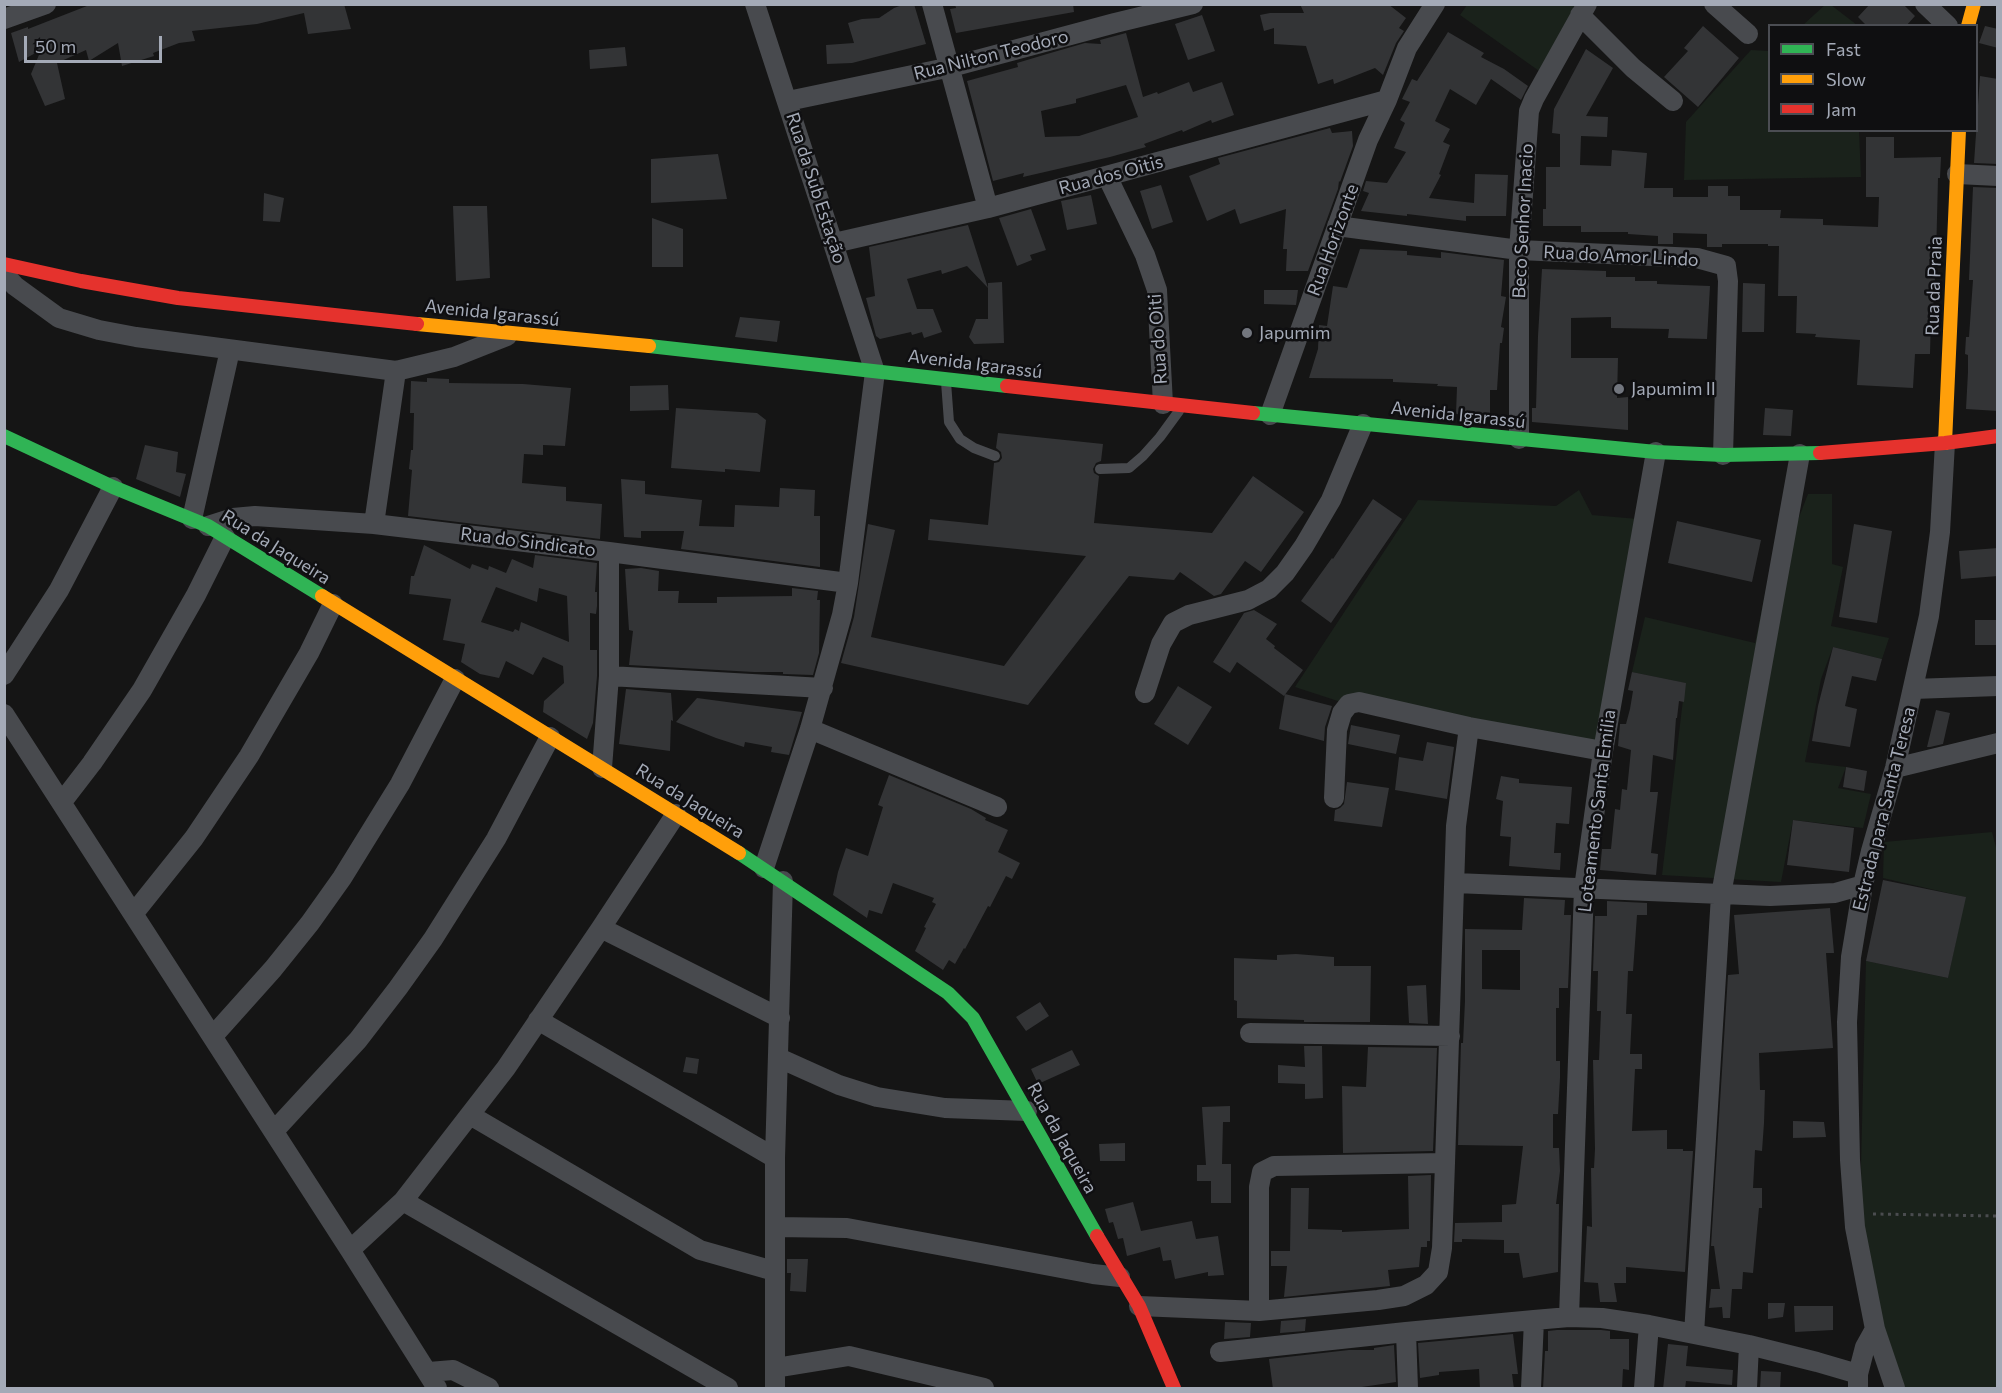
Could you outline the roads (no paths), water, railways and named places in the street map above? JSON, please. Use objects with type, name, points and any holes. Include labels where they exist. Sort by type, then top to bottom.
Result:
[{"type":"main road","points":[[1969,24],[1974,4]]},
{"type":"main road","name":"Rua da Praia","points":[[1946,443],[1959,132]]},
{"type":"main road","name":"Avenida Igarassú","points":[[4,264],[81,281],[178,298],[681,349],[1163,404],[1656,452],[1723,455],[1800,454],[1946,443],[1998,436]]},
{"type":"main road","name":"Rua da Jaqueira","points":[[4,436],[112,487],[200,523],[225,537],[764,868],[948,993],[973,1018],[1120,1277],[1139,1306],[1174,1389]]},
{"type":"street","points":[[4,19],[46,4]]},
{"type":"street","name":"Rua da Sub Estação","points":[[755,4],[875,372]]},
{"type":"street","points":[[932,4],[988,208]]},
{"type":"street","name":"Rua Nilton Teodoro","points":[[788,101],[951,67],[1114,22],[1193,4]]},
{"type":"street","name":"Rua Horizonte","points":[[1270,415],[1368,140],[1387,100],[1407,48],[1435,4]]},
{"type":"street","points":[[1714,4],[1748,34]]},
{"type":"street","points":[[1925,4],[1946,24]]},
{"type":"street","name":"Beco Senhor Inacio","points":[[1519,439],[1519,250],[1529,111],[1583,10],[1633,68],[1673,101]]},
{"type":"street","name":"Rua dos Oitis","points":[[834,243],[988,208],[1387,100]]},
{"type":"street","points":[[1957,174],[1998,176]]},
{"type":"street","name":"Rua do Oiti","points":[[1107,176],[1145,255],[1156,290],[1163,404]]},
{"type":"street","name":"Rua do Amor Lindo","points":[[1337,226],[1519,250],[1697,258],[1726,266],[1728,281],[1723,455]]},
{"type":"street","points":[[4,274],[40,306],[59,318],[78,324],[136,337],[396,371],[454,357],[515,333]]},
{"type":"street","points":[[200,523],[230,350]]},
{"type":"street","points":[[374,524],[396,371]]},
{"type":"street","points":[[764,868],[823,688],[842,615],[875,372]]},
{"type":"street","points":[[1145,693],[1161,644],[1173,623],[1189,615],[1248,600],[1269,589],[1285,573],[1331,500],[1363,424]]},
{"type":"street","name":"Estrada para Santa Teresa","points":[[1895,1389],[1875,1329],[1853,1213],[1847,1022],[1851,957],[1863,885],[1870,851],[1895,768],[1929,616],[1939,543],[1946,443]]},
{"type":"street","name":"Loteamento Santa Emilia","points":[[1569,1317],[1584,888],[1603,751],[1656,452]]},
{"type":"street","points":[[1694,1334],[1721,895],[1800,454]]},
{"type":"street","points":[[4,675],[59,590],[112,487]]},
{"type":"street","name":"Rua do Sindicato","points":[[200,523],[255,516],[374,524],[848,583]]},
{"type":"street","points":[[62,802],[142,690],[196,595],[225,537]]},
{"type":"street","points":[[602,768],[609,676],[609,552]]},
{"type":"street","points":[[134,913],[194,838],[249,756],[309,653],[333,604]]},
{"type":"street","points":[[609,676],[823,688]]},
{"type":"street","points":[[213,1036],[273,969],[342,878],[400,784],[455,679]]},
{"type":"street","points":[[1913,689],[1998,686]]},
{"type":"street","points":[[1334,798],[1337,730],[1342,713],[1349,704],[1359,702],[1469,727],[1603,751]]},
{"type":"street","points":[[4,714],[433,1380],[453,1370],[489,1389]]},
{"type":"street","points":[[1139,1306],[1259,1311],[1378,1300],[1404,1296],[1426,1285],[1438,1272],[1442,1248],[1456,826],[1469,727]]},
{"type":"street","points":[[810,729],[997,807]]},
{"type":"street","points":[[274,1131],[358,1040],[433,939],[496,838],[550,737]]},
{"type":"street","points":[[1895,768],[1998,743]]},
{"type":"street","points":[[350,1250],[403,1201],[470,1115],[601,928],[676,813]]},
{"type":"street","points":[[775,1389],[774,1271],[783,881]]},
{"type":"street","points":[[1455,883],[1770,896],[1835,893],[1863,885]]},
{"type":"street","points":[[601,928],[780,1018]]},
{"type":"street","points":[[538,1020],[776,1158]]},
{"type":"street","points":[[1250,1033],[1450,1036]]},
{"type":"street","points":[[779,1058],[839,1085],[877,1097],[945,1108],[1027,1111]]},
{"type":"street","points":[[470,1115],[700,1250],[774,1271]]},
{"type":"street","points":[[1259,1311],[1259,1186],[1262,1172],[1274,1166],[1445,1163]]},
{"type":"street","points":[[403,1201],[728,1389]]},
{"type":"street","points":[[775,1227],[847,1228],[1093,1274],[1120,1277]]},
{"type":"street","points":[[1220,1352],[1534,1320],[1569,1317],[1602,1318],[1749,1345],[1858,1381],[1865,1347],[1875,1329]]},
{"type":"street","points":[[1531,1389],[1534,1320]]},
{"type":"street","points":[[1644,1389],[1649,1325]]},
{"type":"street","points":[[1406,1332],[1408,1389]]},
{"type":"street","points":[[1747,1389],[1749,1345]]},
{"type":"street","points":[[776,1368],[849,1356],[984,1389]]},
{"type":"lane","points":[[945,378],[949,422],[960,439],[974,448],[995,456]]},
{"type":"lane","points":[[1100,469],[1129,468],[1160,437],[1183,405]]},
{"type":"place","name":"Japumim","points":[[1247,333]]},
{"type":"place","name":"Japumim II","points":[[1619,389]]}]
